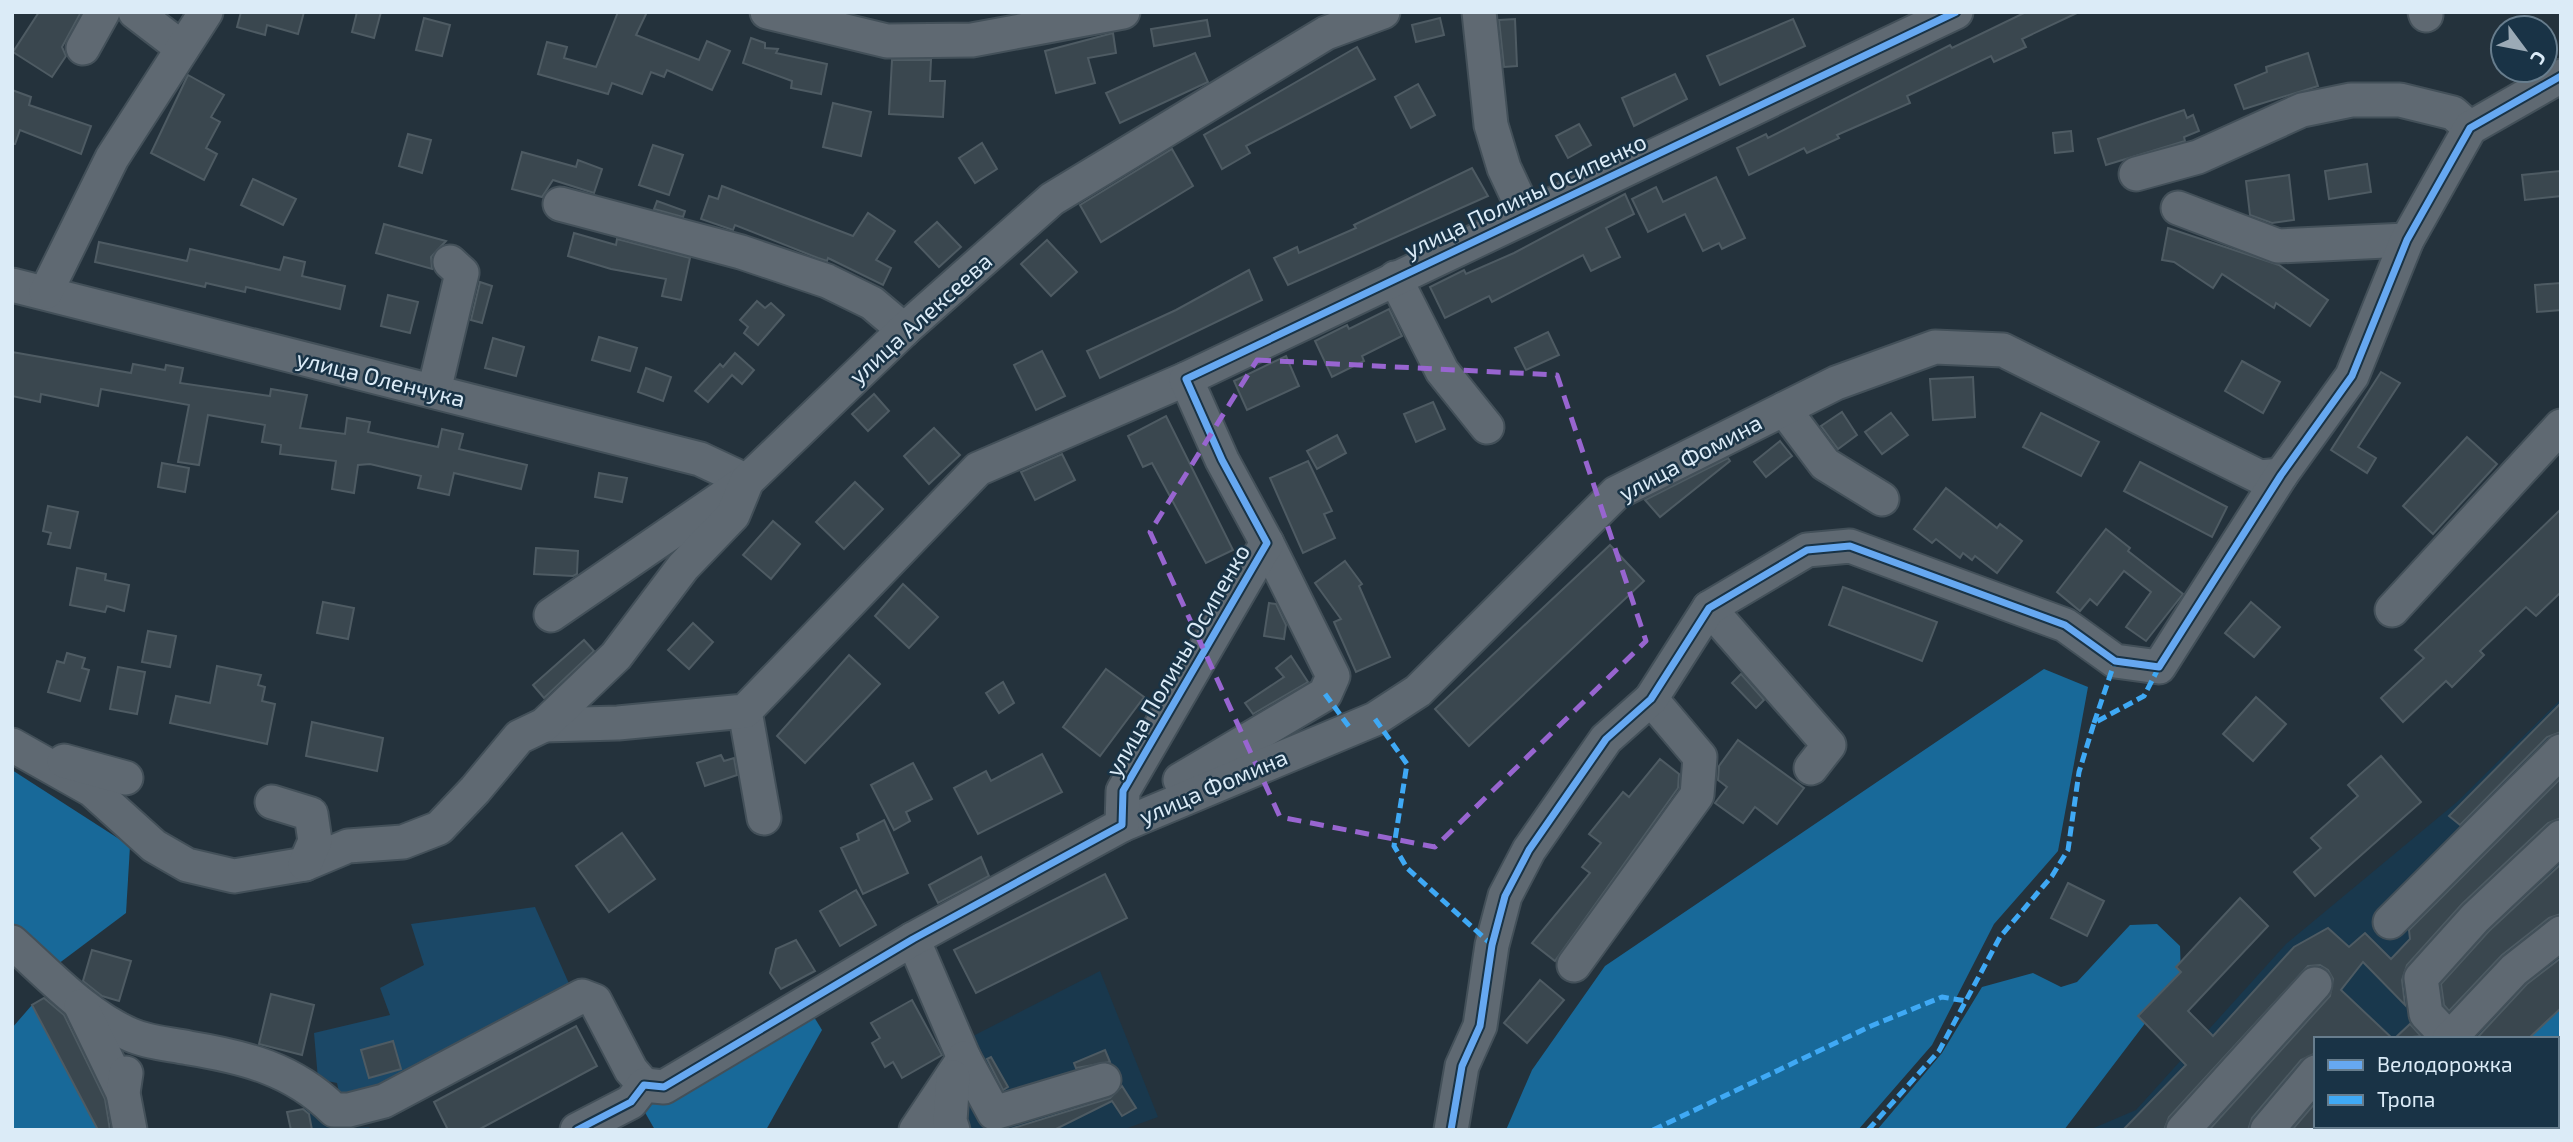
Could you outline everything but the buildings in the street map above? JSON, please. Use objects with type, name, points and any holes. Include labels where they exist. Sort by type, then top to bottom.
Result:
[{"type":"street","points":[[83,48],[103,12]]},
{"type":"street","points":[[135,12],[182,48]]},
{"type":"street","points":[[46,292],[112,158],[206,12]]},
{"type":"street","points":[[767,12],[887,41],[972,40],[1073,16],[1124,12]]},
{"type":"street","name":"улица Алексеева","points":[[21,749],[92,790],[154,846],[187,865],[234,876],[305,864],[348,846],[403,842],[439,828],[519,737],[544,725],[616,656],[683,567],[733,515],[747,481],[904,330],[1052,200],[1326,33],[1383,12]]},
{"type":"street","points":[[1479,12],[1491,125],[1504,167],[1526,215]]},
{"type":"street","name":"улица Полины Осипенко","points":[[745,711],[978,469],[1186,379],[1956,12]]},
{"type":"street","points":[[1451,1130],[1462,1066],[1480,1026],[1492,945],[1505,895],[1529,850],[1606,739],[1651,699],[1709,608],[1807,550],[1850,546],[2066,625],[2115,661],[2159,667],[2281,475],[2353,376],[2407,240],[2470,128],[2561,76]]},
{"type":"street","points":[[2136,174],[2198,157],[2302,110],[2351,100],[2400,100],[2453,113],[2470,128]]},
{"type":"street","points":[[560,204],[741,251],[827,281],[872,303],[904,330]]},
{"type":"street","points":[[2178,208],[2278,246],[2407,240]]},
{"type":"street","points":[[434,391],[462,273],[450,262]]},
{"type":"street","points":[[1395,278],[1442,371],[1487,427]]},
{"type":"street","name":"улица Оленчука","points":[[12,285],[700,459],[747,481]]},
{"type":"street","name":"улица Фомина","points":[[1134,819],[1375,719],[1418,691],[1616,493],[1718,439],[1836,383],[1935,347],[2003,350],[2260,477],[2281,475]]},
{"type":"street","name":"улица Полины Осипенко","points":[[1134,819],[1123,791],[1267,543],[1222,460],[1186,379]]},
{"type":"street","points":[[1784,409],[1825,464],[1882,499]]},
{"type":"street","points":[[2392,610],[2561,426]]},
{"type":"street","points":[[551,615],[747,481]]},
{"type":"street","points":[[12,942],[107,1023],[132,1036],[243,1057],[297,1078],[330,1120],[349,1110],[384,1101],[582,996],[595,1001],[631,1070],[644,1085],[664,1087],[913,939],[1134,819],[1155,795],[1325,694],[1333,676],[1267,543]]},
{"type":"street","points":[[1709,608],[1829,744],[1811,768]]},
{"type":"street","points":[[1574,965],[1697,795],[1700,757],[1651,699]]},
{"type":"street","points":[[544,725],[618,723],[745,711],[764,818]]},
{"type":"street","points":[[21,749],[126,778]]},
{"type":"street","points":[[2390,922],[2561,751]]},
{"type":"street","points":[[272,803],[311,814],[315,841],[305,864]]},
{"type":"street","points":[[2448,1037],[2426,1014],[2421,978],[2475,918],[2561,837]]},
{"type":"street","points":[[2450,1037],[2514,970],[2561,933]]},
{"type":"street","points":[[913,939],[959,1068],[994,1113],[1104,1080]]},
{"type":"street","points":[[2183,1130],[2315,984]]},
{"type":"street","points":[[78,1000],[123,1093],[130,1130]]},
{"type":"street","points":[[123,1093],[132,1036]]},
{"type":"street","points":[[916,1130],[959,1068]]},
{"type":"street","points":[[953,1130],[950,1121],[959,1068]]},
{"type":"street","points":[[2267,1130],[2314,1074]]},
{"type":"street","points":[[577,1130],[631,1102],[644,1085]]},
{"type":"highlighted area","points":[[1257,360],[1557,375],[1646,641],[1435,847],[1280,817],[1150,532]]},
{"type":"shaded area","points":[[2044,669],[2088,687],[2058,851],[1994,924],[1932,1045],[1858,1130],[1506,1130],[1532,1070],[1605,966]]},
{"type":"shaded area","points":[[2561,699],[2561,1008],[2530,1037],[2314,1037],[2314,1128],[2468,1130],[2089,1130],[2136,1110],[2286,944],[2457,802]]},
{"type":"shaded area","points":[[12,770],[130,846],[126,913],[58,964],[12,925]]},
{"type":"shaded area","points":[[535,907],[574,995],[415,1076],[341,1101],[337,1083],[318,1079],[314,1033],[390,1015],[380,988],[424,965],[411,924]]},
{"type":"shaded area","points":[[2157,924],[2180,946],[2181,976],[2064,1130],[1877,1130],[1942,1053],[1982,987],[2033,973],[2061,987],[2077,982],[2130,925]]},
{"type":"shaded area","points":[[1100,971],[1158,1117],[1122,1130],[962,1130],[958,1121],[973,1036]]},
{"type":"shaded area","points":[[32,1005],[98,1130],[12,1130],[12,1028]]},
{"type":"shaded area","points":[[2561,1008],[2561,1130],[2468,1130],[2467,1128],[2559,1128],[2559,1037],[2530,1037]]},
{"type":"shaded area","points":[[811,1012],[822,1030],[766,1130],[655,1130],[643,1109]]},
{"type":"shaded area","points":[[308,1108],[334,1129],[369,1127],[370,1130],[291,1130],[287,1112]]},
{"type":"marked path","points":[[2094,723],[2115,661]]},
{"type":"marked path","points":[[1868,1130],[1939,1051],[2000,937],[2052,876],[2068,850],[2079,772],[2094,723],[2144,696],[2159,667]]},
{"type":"marked path","points":[[1325,694],[1350,728]]},
{"type":"marked path","points":[[1375,719],[1407,764],[1394,846],[1407,868],[1492,945]]},
{"type":"marked path","points":[[1653,1130],[1871,1026],[1942,997],[1966,1001]]},
{"type":"cycle path","points":[[577,1130],[631,1102],[644,1085],[664,1087],[913,939],[1122,825],[1123,791],[1267,543],[1222,460],[1186,379],[1956,12]]},
{"type":"cycle path","points":[[1451,1130],[1462,1066],[1480,1026],[1492,945],[1505,896],[1529,850],[1606,739],[1651,699],[1709,608],[1807,550],[1850,546],[2065,625],[2115,661],[2159,667],[2281,475],[2352,376],[2407,240],[2470,128],[2561,76]]}]
